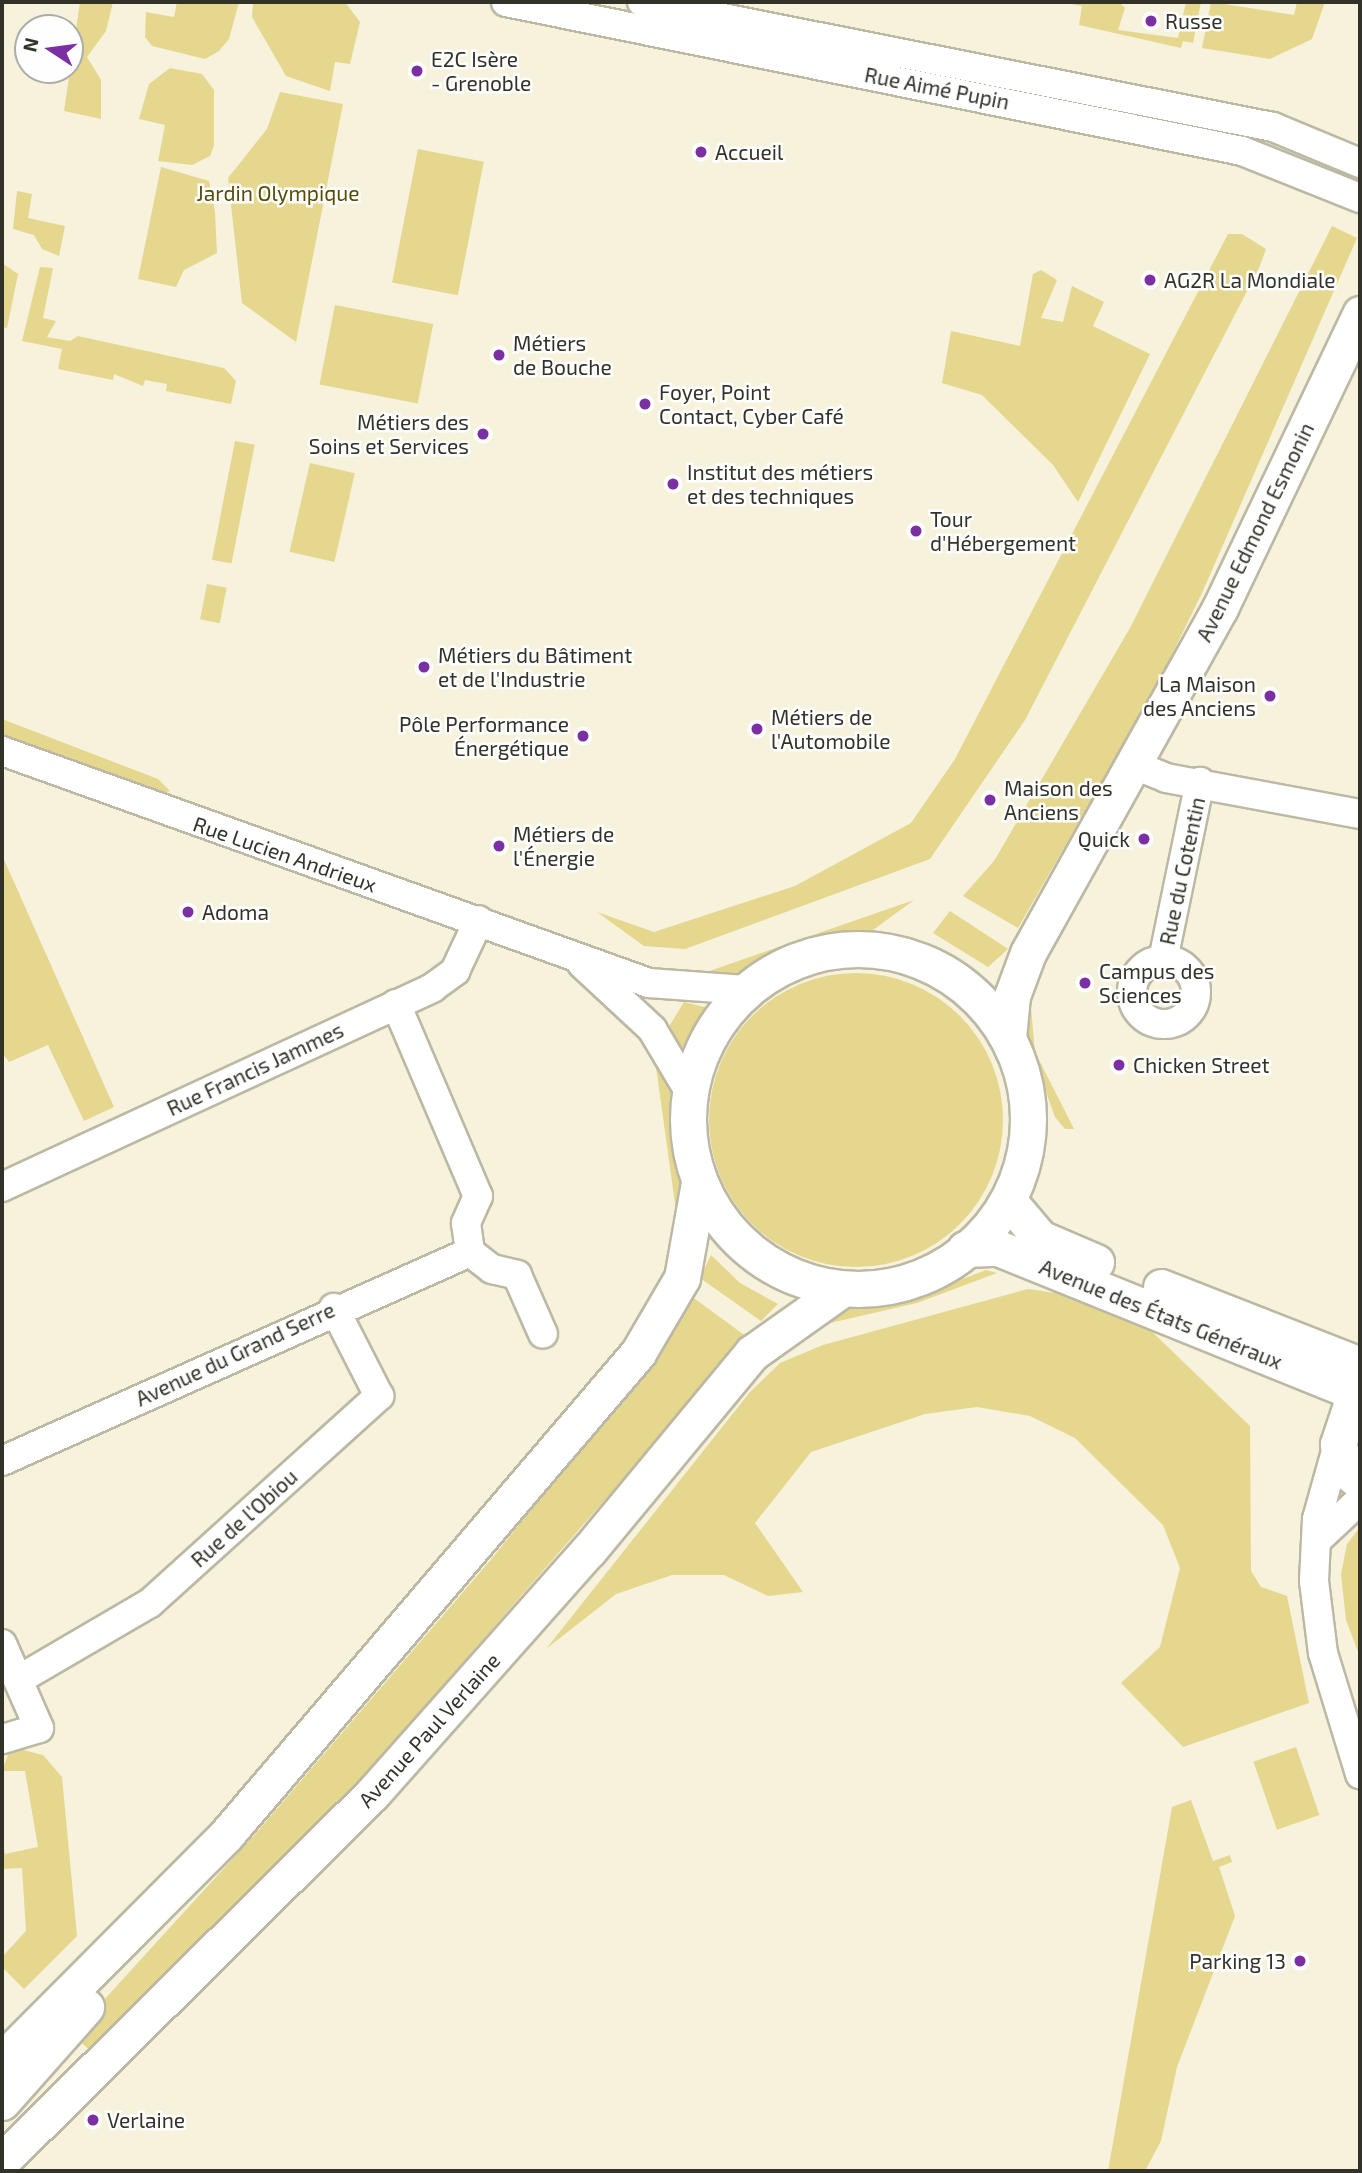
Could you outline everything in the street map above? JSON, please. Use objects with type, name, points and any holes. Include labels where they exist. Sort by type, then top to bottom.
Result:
[{"type":"main road","name":"Avenue Edmond Esmonin","points":[[1008,1038],[1021,968],[1220,608],[1360,314]]},
{"type":"main road","points":[[844,948],[922,960],[967,988],[1008,1038],[1028,1106],[1027,1139],[1008,1200],[965,1250],[908,1282],[842,1289],[812,1284],[756,1256],[726,1227],[699,1183],[688,1138],[689,1091],[712,1030],[746,990],[792,961],[844,948]]},
{"type":"main road","points":[[967,988],[1021,968]]},
{"type":"main road","points":[[2,2060],[128,1935],[355,1689],[638,1353],[682,1278],[699,1183]]},
{"type":"main road","name":"Avenue des États Généraux","points":[[1008,1200],[1040,1238],[1358,1378]]},
{"type":"main road","name":"Avenue des États Généraux","points":[[965,1250],[998,1248],[1358,1378]]},
{"type":"main road","name":"Avenue Paul Verlaine","points":[[2,2161],[372,1794],[589,1550],[752,1353],[842,1289]]},
{"type":"main road","points":[[1358,1378],[1338,1444],[1346,1471],[1360,1482]]},
{"type":"main road","points":[[2,2102],[105,1985],[128,1935]]},
{"type":"street","name":"Rue Aimé Pupin","points":[[506,2],[1242,151],[1360,198]]},
{"type":"street","name":"Rue Aimé Pupin","points":[[642,2],[1273,127],[1354,160]]},
{"type":"street","name":"Rue Lucien Andrieux","points":[[2,751],[291,859],[479,920],[649,983],[746,990]]},
{"type":"street","name":"Rue du Cotentin","points":[[1132,764],[1167,778],[1200,782],[1360,814]]},
{"type":"street","name":"Rue du Cotentin","points":[[1163,960],[1200,782]]},
{"type":"street","name":"Rue Francis Jammes","points":[[2,1187],[396,1004],[455,971],[479,920]]},
{"type":"street","name":"Rue Lucien Andrieux","points":[[570,953],[652,1028],[689,1091]]},
{"type":"street","points":[[396,1004],[478,1196],[466,1223],[470,1252],[492,1269],[517,1275],[543,1335]]},
{"type":"street","name":"Avenue du Grand Serre","points":[[2,1461],[334,1308],[470,1252]]},
{"type":"street","name":"Rue de l'Obiou","points":[[18,1680],[150,1602],[379,1396],[334,1308]]},
{"type":"street","points":[[1338,1444],[1316,1541],[1323,1653],[1360,1774]]},
{"type":"street","points":[[1316,1541],[1360,1500]]},
{"type":"street","points":[[2,1644],[39,1728],[2,1739]]},
{"type":"green space","points":[[80,2],[113,2],[106,31],[87,57],[101,80],[101,119],[64,111],[68,84],[84,84],[84,14],[78,14]]},
{"type":"green space","points":[[177,2],[239,2],[229,39],[219,51],[205,59],[152,46],[145,37],[146,12],[174,17]]},
{"type":"green space","points":[[253,2],[345,2],[360,22],[350,64],[335,62],[330,91],[286,76],[252,17]]},
{"type":"green space","points":[[1059,2],[1119,2],[1125,8],[1118,30],[1178,38],[1186,2],[1201,2],[1193,43],[1183,41],[1181,48],[1079,25],[1082,6]]},
{"type":"green space","points":[[1211,2],[1294,15],[1297,2],[1325,2],[1312,39],[1270,59],[1202,48]]},
{"type":"green space","points":[[170,68],[202,74],[214,90],[214,145],[210,156],[192,165],[158,161],[165,125],[139,119],[149,84]]},
{"type":"green space","name":"Jardin Olympique","points":[[280,92],[343,104],[296,342],[242,303],[228,178],[267,129]]},
{"type":"green space","points":[[418,149],[484,162],[458,295],[392,283]]},
{"type":"green space","points":[[161,167],[209,181],[215,212],[217,253],[184,270],[176,287],[138,279]]},
{"type":"green space","points":[[17,191],[32,194],[28,218],[65,226],[59,256],[42,249],[34,235],[13,229]]},
{"type":"green space","points":[[1332,226],[1357,238],[1202,593],[1155,689],[1018,928],[963,896],[994,861],[1130,628]]},
{"type":"green space","points":[[1228,234],[1242,234],[1266,249],[1259,268],[1025,720],[930,859],[685,949],[644,946],[597,912],[654,932],[795,886],[911,823],[955,759]]},
{"type":"green space","points":[[2,263],[18,274],[7,328],[2,327]]},
{"type":"green space","points":[[40,267],[53,268],[43,318],[56,321],[47,337],[70,341],[78,336],[224,368],[236,381],[231,404],[166,391],[167,384],[145,380],[143,386],[114,374],[113,380],[58,369],[62,349],[22,341]]},
{"type":"green space","points":[[1041,270],[1057,280],[1041,318],[1063,322],[1072,286],[1104,302],[1093,326],[1150,354],[1078,502],[1053,465],[982,395],[942,383],[951,331],[1020,346],[1033,274]]},
{"type":"green space","points":[[335,305],[433,324],[418,404],[320,385]]},
{"type":"green space","points":[[235,441],[255,445],[232,564],[212,560]]},
{"type":"green space","points":[[310,463],[355,473],[334,562],[290,552]]},
{"type":"green space","points":[[207,584],[227,588],[220,623],[200,619]]},
{"type":"green space","points":[[2,719],[158,779],[170,791],[155,796],[2,737]]},
{"type":"green space","points":[[2,855],[114,1107],[84,1121],[48,1045],[9,1062],[2,1053]]},
{"type":"green space","points":[[914,900],[873,930],[815,938],[722,982],[698,975]]},
{"type":"green space","points":[[950,911],[1008,949],[988,967],[933,933]]},
{"type":"green space","points":[[856,973],[885,976],[912,984],[938,998],[960,1016],[978,1038],[992,1064],[1000,1091],[1003,1120],[1000,1149],[992,1176],[978,1202],[960,1224],[938,1242],[912,1256],[885,1264],[856,1267],[827,1264],[800,1256],[774,1242],[752,1224],[734,1202],[720,1176],[712,1149],[709,1120],[712,1091],[720,1064],[734,1038],[752,1016],[774,998],[800,984],[827,976]]},
{"type":"green space","points":[[1029,986],[1035,1052],[1074,1129],[1065,1129],[1055,1117],[1027,1039],[1022,1019]]},
{"type":"green space","points":[[684,1002],[712,1009],[688,1053],[667,1030]]},
{"type":"green space","points":[[663,1057],[672,1076],[671,1135],[689,1209],[677,1218],[656,1067]]},
{"type":"green space","points":[[711,1255],[740,1283],[778,1304],[761,1321],[700,1278]]},
{"type":"green space","points":[[986,1270],[997,1273],[917,1303],[804,1329],[831,1311],[923,1294]]},
{"type":"green space","points":[[1028,1289],[1076,1296],[1146,1326],[1250,1426],[1251,1571],[1261,1587],[1287,1596],[1309,1703],[1183,1747],[1121,1683],[1160,1647],[1180,1568],[1163,1525],[1075,1438],[1030,1416],[977,1407],[925,1414],[811,1452],[755,1523],[803,1592],[768,1596],[724,1575],[672,1575],[616,1594],[546,1649],[750,1392],[780,1363],[823,1345]]},
{"type":"green space","points":[[691,1296],[747,1337],[335,1809],[90,2050],[72,2035],[257,1832],[494,1556],[671,1334]]},
{"type":"green space","points":[[1360,1527],[1360,1657],[1346,1620],[1341,1574],[1347,1544]]},
{"type":"green space","points":[[1296,1747],[1319,1815],[1277,1830],[1253,1762]]},
{"type":"green space","points":[[23,1750],[43,1755],[62,1777],[77,1936],[24,1989],[2,1967],[2,1957],[26,1931],[22,1868],[2,1869],[2,1838],[5,1854],[38,1847],[25,1771],[2,1771],[9,1752]]},
{"type":"green space","points":[[1191,1800],[1213,1861],[1230,1855],[1232,1862],[1219,1867],[1235,1916],[1177,2067],[1161,2141],[1145,2171],[1108,2171],[1172,1807]]},
{"type":"place","name":"Russe","points":[[1151,21]]},
{"type":"place","name":"E2C Isère - Grenoble","points":[[417,71]]},
{"type":"place","name":"Accueil","points":[[701,152]]},
{"type":"place","name":"AG2R La Mondiale","points":[[1150,280]]},
{"type":"place","name":"Métiers de Bouche","points":[[499,355]]},
{"type":"place","name":"Foyer, Point Contact, Cyber Café","points":[[645,404]]},
{"type":"place","name":"Métiers des Soins et Services","points":[[483,434]]},
{"type":"place","name":"Institut des métiers et des techniques","points":[[673,484]]},
{"type":"place","name":"Tour d'Hébergement","points":[[916,531]]},
{"type":"place","name":"Métiers du Bâtiment et de l'Industrie","points":[[424,667]]},
{"type":"place","name":"La Maison des Anciens","points":[[1270,696]]},
{"type":"place","name":"Métiers de l'Automobile","points":[[757,729]]},
{"type":"place","name":"Pôle Performance Énergétique","points":[[583,736]]},
{"type":"place","name":"Maison des Anciens","points":[[990,800]]},
{"type":"place","name":"Quick","points":[[1144,839]]},
{"type":"place","name":"Métiers de l'Énergie","points":[[499,846]]},
{"type":"place","name":"Adoma","points":[[188,912]]},
{"type":"place","name":"Campus des Sciences","points":[[1085,983]]},
{"type":"place","name":"Chicken Street","points":[[1119,1065]]},
{"type":"place","name":"Parking 13","points":[[1300,1961]]},
{"type":"place","name":"Verlaine","points":[[93,2120]]}]
